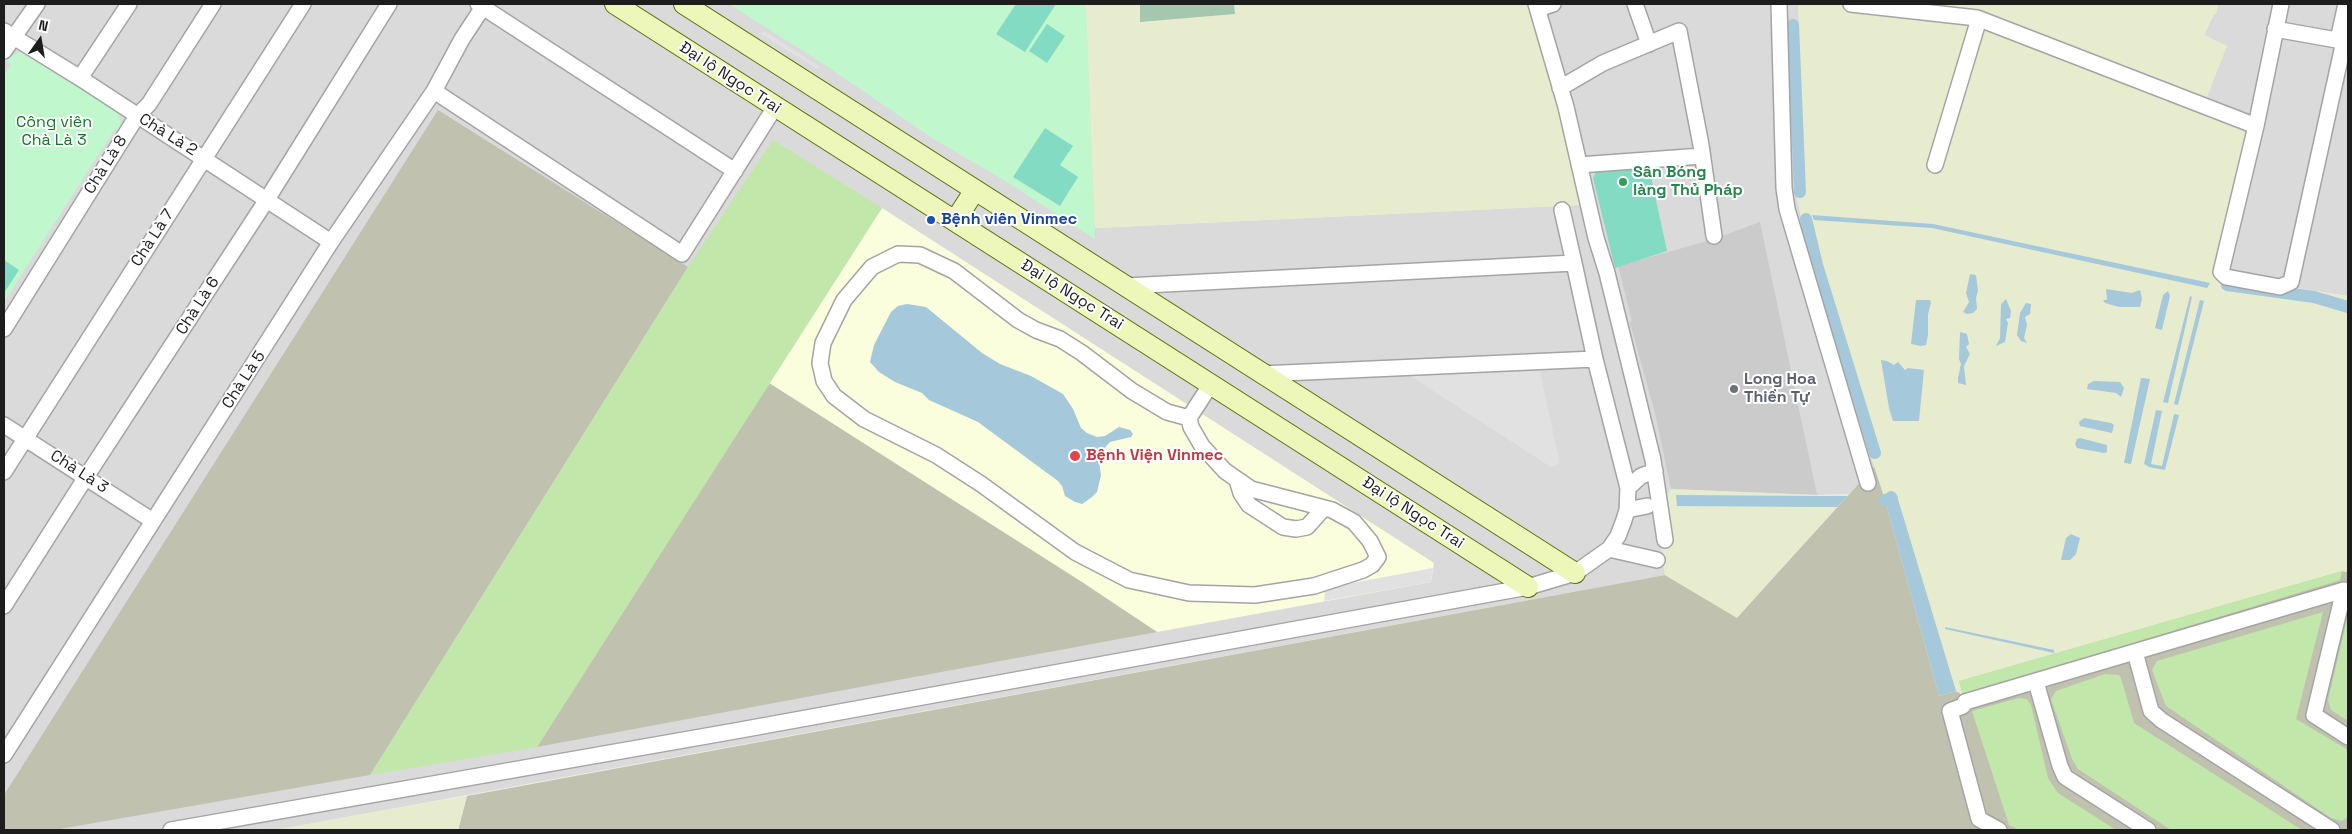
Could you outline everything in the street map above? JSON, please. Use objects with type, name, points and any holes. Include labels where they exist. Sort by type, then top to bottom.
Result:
[{"type":"main road","name":"Đại lộ Ngọc Trai","points":[[615,4],[1528,587]]},
{"type":"main road","points":[[684,4],[1575,573]]},
{"type":"main road","points":[[955,221],[975,190]]},
{"type":"street","points":[[4,51],[9,34],[37,4]]},
{"type":"street","points":[[80,78],[129,4]]},
{"type":"street","name":"Chà Là 8","points":[[4,329],[137,116],[149,104],[213,4]]},
{"type":"street","name":"Chà Là 7","points":[[4,472],[303,4]]},
{"type":"street","name":"Chà Là 6","points":[[4,606],[266,201],[389,4]]},
{"type":"street","points":[[1553,4],[1537,7],[1580,165],[1655,471],[1665,540]]},
{"type":"street","points":[[1635,4],[1649,44]]},
{"type":"street","points":[[1779,4],[1784,188],[1787,209],[1868,483]]},
{"type":"street","points":[[1851,4],[1970,16],[2256,126]]},
{"type":"street","points":[[2281,4],[2256,126],[2221,272],[2226,277],[2280,287],[2291,282],[2294,276],[2343,41],[2346,4]]},
{"type":"street","points":[[482,5],[735,171]]},
{"type":"street","name":"Chà Là 5","points":[[4,755],[331,242],[434,91],[482,5]]},
{"type":"street","points":[[1935,165],[1979,19]]},
{"type":"street","points":[[2275,29],[2343,41]]},
{"type":"street","points":[[1560,88],[1603,64],[1679,31],[1702,156],[1714,236]]},
{"type":"street","name":"Chà Là 2","points":[[9,34],[204,158],[266,201],[331,242]]},
{"type":"street","points":[[434,91],[682,254],[776,107]]},
{"type":"street","points":[[1580,165],[1702,156]]},
{"type":"street","points":[[171,830],[735,732],[1528,587],[1575,573],[1609,549],[1618,536],[1627,510],[1628,488],[1595,359],[1562,210]]},
{"type":"street","points":[[1189,418],[1160,408],[1132,391],[1082,353],[1060,339],[1036,330],[1018,320],[954,271],[920,255],[898,254],[872,267],[844,300],[823,344],[820,364],[824,381],[834,396],[848,408],[864,419],[936,455],[981,484],[1074,552],[1129,580],[1189,593],[1255,595],[1314,586],[1363,570],[1372,565],[1378,557],[1370,541],[1354,522],[1324,508],[1251,489],[1237,480],[1202,446],[1191,427],[1189,418],[1211,384]]},
{"type":"street","points":[[1126,286],[1574,263]]},
{"type":"street","points":[[1261,374],[1431,371],[1519,367],[1595,359]]},
{"type":"street","name":"Chà Là 3","points":[[4,425],[153,521]]},
{"type":"street","points":[[1628,488],[1640,476],[1655,471]]},
{"type":"street","points":[[1237,480],[1241,493],[1249,505],[1283,527],[1296,529],[1307,527],[1324,508]]},
{"type":"street","points":[[1627,510],[1647,506]]},
{"type":"street","points":[[1609,549],[1657,560]]},
{"type":"street","points":[[1999,830],[1979,819],[1950,711],[1963,706],[1965,702],[2346,591]]},
{"type":"street","points":[[2346,591],[2314,715],[2348,736]]},
{"type":"street","points":[[2135,652],[2151,711],[2160,720],[2332,830]]},
{"type":"street","points":[[2036,682],[2060,766],[2065,777],[2148,830]]},
{"type":"shaded area","points":[[4,4],[1086,4],[1095,228],[1580,205],[1583,197],[1528,4],[1798,4],[1799,24],[1787,24],[1795,188],[1803,226],[1834,343],[1875,466],[1849,494],[1817,495],[1661,546],[1665,575],[276,830],[4,830]]},
{"type":"shaded area","points":[[1086,4],[1140,4],[1140,22],[1235,14],[1234,4],[1528,4],[1583,201],[1581,205],[1095,228]]},
{"type":"shaded area","points":[[1140,4],[1234,4],[1235,14],[1140,22]]},
{"type":"shaded area","points":[[1798,4],[2218,4],[2216,14],[2213,14],[2204,35],[2227,46],[2203,107],[2256,126],[2221,272],[2280,287],[2348,296],[2348,572],[2342,571],[1959,681],[1963,695],[1956,691],[1939,696],[1885,500],[1834,343],[1803,226],[1795,188],[1787,24],[1799,23]]},
{"type":"shaded area","points":[[2218,4],[2348,4],[2348,296],[2226,277],[2203,107],[2226,46],[2204,35],[2214,14],[2216,14]]},
{"type":"shaded area","points":[[764,31],[820,67],[819,70],[761,34]]},
{"type":"shaded area","points":[[438,110],[688,267],[370,775],[54,830],[4,830],[4,795]]},
{"type":"shaded area","name":"Bệnh Viện Vinmec","points":[[882,208],[1434,563],[1431,582],[1157,632],[769,383]]},
{"type":"shaded area","points":[[1760,222],[1817,495],[1671,489],[1655,413],[1632,330],[1630,322],[1632,321],[1618,266],[1711,240]]},
{"type":"shaded area","points":[[1540,371],[1559,460],[1557,465],[1551,467],[1410,376]]},
{"type":"shaded area","points":[[769,383],[1082,582],[1157,632],[537,747]]},
{"type":"shaded area","points":[[1875,466],[1949,693],[1956,691],[1962,694],[1959,681],[2342,571],[2348,572],[2348,830],[458,830],[467,796],[1665,575],[1737,617]]},
{"type":"shaded area","points":[[1671,489],[1817,495],[1849,494],[1737,618],[1665,575],[1661,546],[1665,497]]},
{"type":"shaded area","points":[[1433,568],[1431,582],[1324,601],[1325,588]]},
{"type":"shaded area","points":[[467,796],[458,830],[276,830],[351,816]]},
{"type":"green space","points":[[729,4],[1086,4],[1095,239],[1007,182],[932,138],[825,65]]},
{"type":"green space","points":[[1016,4],[1056,4],[1025,52],[996,34]]},
{"type":"green space","points":[[1047,24],[1065,36],[1047,63],[1029,51]]},
{"type":"green space","name":"Công viên Chà Là 3","points":[[20,52],[117,112],[123,126],[121,132],[115,129],[4,302],[4,76],[11,64],[7,61],[9,58]]},
{"type":"green space","points":[[1045,128],[1073,146],[1060,165],[1078,177],[1060,206],[1013,177]]},
{"type":"green space","points":[[773,140],[882,208],[537,747],[370,775],[688,267]]},
{"type":"green space","points":[[1649,167],[1667,251],[1615,268],[1593,178],[1596,171]]},
{"type":"green space","points":[[4,260],[19,270],[4,293]]},
{"type":"green space","points":[[2342,571],[2340,580],[1963,695],[1959,681]]},
{"type":"green space","points":[[2323,612],[2296,719],[2348,750],[2348,817],[2342,821],[2331,818],[2166,706],[2152,670],[2157,661]]},
{"type":"green space","points":[[2348,615],[2348,721],[2331,710],[2328,700]]},
{"type":"green space","points":[[2105,674],[2119,675],[2121,678],[2134,723],[2302,830],[2171,830],[2078,769],[2072,759],[2051,699],[2056,691]]},
{"type":"green space","points":[[2019,698],[2027,699],[2031,705],[2048,778],[2058,793],[2116,830],[2019,830],[2009,825],[1972,711]]},
{"type":"water","points":[[1812,215],[1933,224],[2210,283],[2207,288],[1932,228],[1814,220]]},
{"type":"water","points":[[1970,274],[1976,275],[1978,291],[1976,298],[1977,309],[1973,313],[1967,314],[1963,312],[1969,302],[1966,293]]},
{"type":"water","points":[[2106,289],[2132,293],[2140,290],[2142,299],[2140,307],[2119,307],[2105,303],[2103,300],[2107,300]]},
{"type":"water","points":[[2168,291],[2170,296],[2162,330],[2155,328],[2163,295]]},
{"type":"water","points":[[2190,296],[2192,297],[2168,403],[2163,402]]},
{"type":"water","points":[[2006,299],[2011,311],[2010,318],[2006,319],[2008,323],[2005,342],[1996,346],[2000,338],[2001,304]]},
{"type":"water","points":[[1916,300],[1930,300],[1931,303],[1928,314],[1926,345],[1921,346],[1911,344]]},
{"type":"water","points":[[2200,300],[2204,301],[2178,405],[2174,404]]},
{"type":"water","points":[[2026,303],[2031,304],[2030,314],[2025,317],[2027,325],[2024,338],[2027,343],[2021,341],[2017,335],[2020,313]]},
{"type":"water","points":[[907,304],[926,307],[982,353],[1000,364],[1031,376],[1063,394],[1073,409],[1081,428],[1087,433],[1097,437],[1105,436],[1119,427],[1130,430],[1133,434],[1131,437],[1110,442],[1098,455],[1101,475],[1097,492],[1092,497],[1082,504],[1075,502],[1065,496],[1062,486],[1058,481],[978,422],[929,400],[922,393],[895,382],[879,372],[870,362],[874,345],[891,312],[898,306]]},
{"type":"water","points":[[1960,332],[1967,334],[1969,344],[1966,347],[1970,354],[1964,366],[1966,385],[1958,383],[1961,364],[1959,359]]},
{"type":"water","points":[[1881,360],[1894,365],[1898,362],[1905,370],[1908,368],[1924,370],[1919,421],[1893,421]]},
{"type":"water","points":[[2141,378],[2150,379],[2131,464],[2124,463]]},
{"type":"water","points":[[2094,381],[2120,382],[2124,388],[2121,397],[2116,393],[2087,389],[2088,384]]},
{"type":"water","points":[[2156,410],[2162,411],[2151,464],[2162,466],[2174,414],[2179,415],[2165,470],[2149,467],[2144,464]]},
{"type":"water","points":[[2084,418],[2111,423],[2114,425],[2112,433],[2080,426],[2079,422]]},
{"type":"water","points":[[2080,438],[2107,445],[2107,452],[2077,448],[2075,444],[2077,439]]},
{"type":"water","points":[[1676,495],[1848,496],[1837,507],[1824,507],[1677,506]]},
{"type":"water","points":[[1897,496],[1956,691],[1939,696],[1885,500]]},
{"type":"water","points":[[2071,534],[2080,538],[2076,554],[2070,560],[2061,560],[2066,538]]},
{"type":"water","points":[[1945,627],[2054,650],[2054,653],[1945,629]]},
{"type":"waterway","points":[[1793,25],[1800,192]]},
{"type":"waterway","points":[[1806,219],[1817,265],[1875,453]]},
{"type":"waterway","points":[[2227,285],[2314,297],[2348,307]]},
{"type":"waterway","points":[[1885,500],[1892,499],[1891,497]]},
{"type":"place","name":"Sân Bóng làng Thủ Pháp","points":[[1623,182]]},
{"type":"place","name":"Bệnh viên Vinmec","points":[[931,220]]},
{"type":"place","name":"Long Hoa Thiền Tự","points":[[1734,389]]},
{"type":"place","name":"Bệnh Viện Vinmec","points":[[1075,456]]}]
